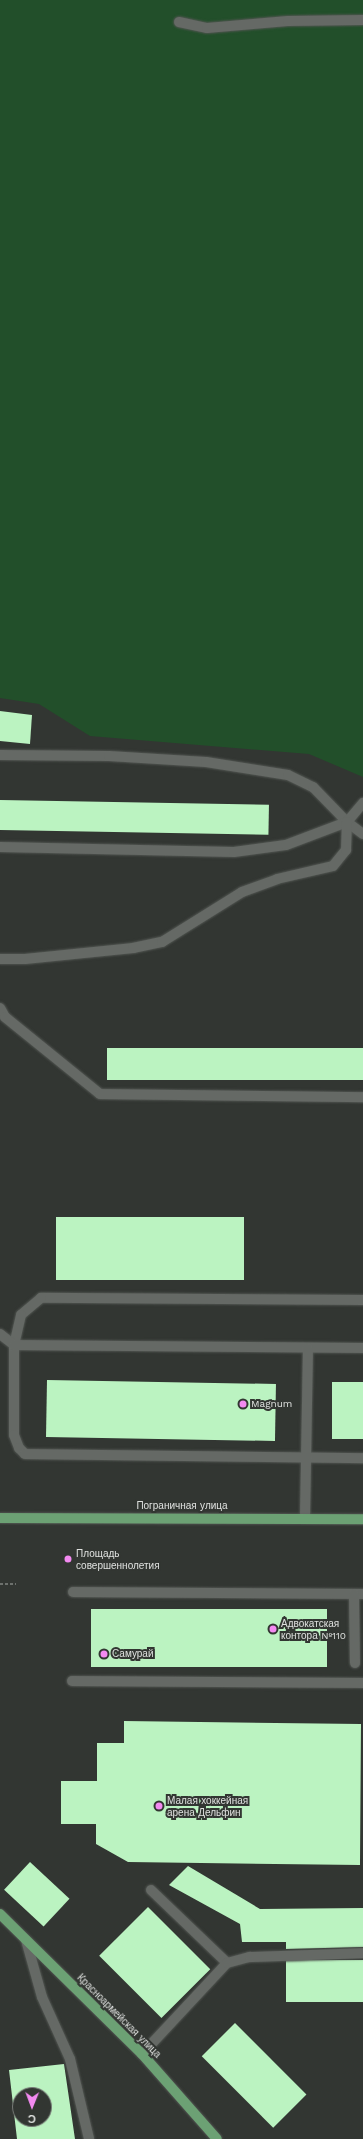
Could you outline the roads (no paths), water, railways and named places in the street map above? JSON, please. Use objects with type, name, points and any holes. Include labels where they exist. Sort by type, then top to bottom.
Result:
[{"type":"main road","name":"Пограничная улица","points":[[0,1518],[363,1519]]},
{"type":"main road","name":"Красноармейская улица","points":[[0,1914],[142,2054],[217,2139]]},
{"type":"street","points":[[179,22],[207,28],[288,21],[363,20]]},
{"type":"street","points":[[0,755],[109,756],[199,762],[288,775],[313,786],[347,822],[363,834]]},
{"type":"street","points":[[0,847],[234,852],[286,845],[347,822],[363,803]]},
{"type":"street","points":[[0,959],[26,959],[133,948],[162,942],[242,892],[277,879],[333,866],[346,850],[347,822]]},
{"type":"street","points":[[0,1008],[5,1017],[100,1094],[363,1097]]},
{"type":"street","points":[[363,1300],[41,1298],[22,1315],[14,1345],[14,1435],[19,1448],[25,1454],[363,1458]]},
{"type":"street","points":[[0,1334],[14,1345],[363,1348]]},
{"type":"street","points":[[305,1518],[308,1348]]},
{"type":"street","points":[[73,1592],[359,1594],[355,1663]]},
{"type":"street","points":[[72,1681],[363,1683]]},
{"type":"street","points":[[151,1890],[227,1963]]},
{"type":"street","points":[[26,1940],[42,1997],[70,2059],[89,2139]]},
{"type":"street","points":[[142,2054],[227,1963],[250,1957],[363,1953]]},
{"type":"place","name":"Magnum","points":[[243,1404]]},
{"type":"place","name":"Площадь совершеннолетия","points":[[68,1559]]},
{"type":"place","name":"Адвокатская контора №110","points":[[273,1629]]},
{"type":"place","name":"Самурай","points":[[104,1654]]},
{"type":"place","name":"Малая хоккейная арена Дельфин","points":[[159,1806]]}]
